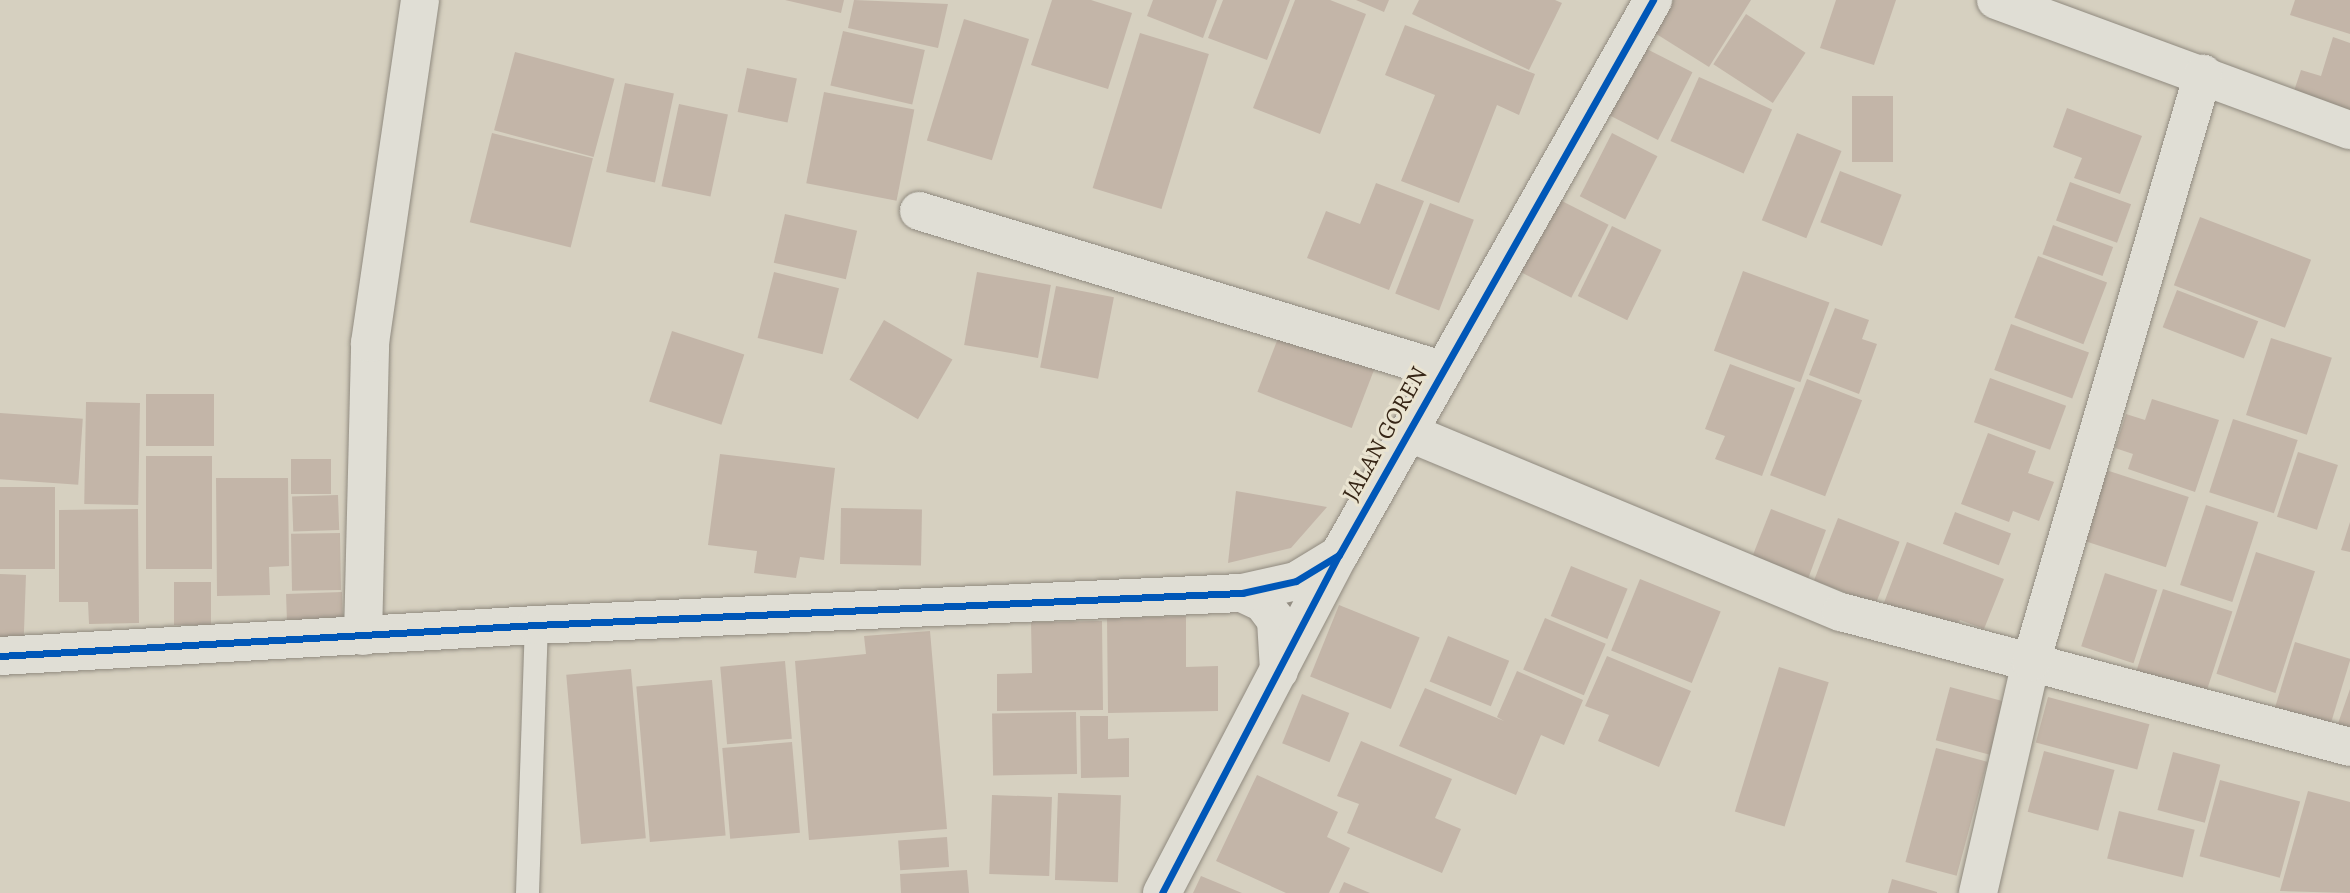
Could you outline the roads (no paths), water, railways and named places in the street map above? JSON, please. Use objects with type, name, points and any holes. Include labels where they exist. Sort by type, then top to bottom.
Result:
[{"type":"street","points":[[363,635],[370,343],[420,0]]},
{"type":"street","name":"JALAN GOREN","points":[[1162,893],[1339,555],[1653,0]]},
{"type":"street","points":[[1996,0],[2350,130]]},
{"type":"street","points":[[1978,893],[2031,662],[2203,74]]},
{"type":"street","points":[[919,211],[1442,370]]},
{"type":"street","points":[[1410,433],[1841,612],[2350,747]]},
{"type":"street","points":[[0,656],[536,625],[1242,593],[1296,581],[1339,555]]},
{"type":"street","points":[[1242,593],[1263,603],[1276,620],[1279,671]]},
{"type":"lane","points":[[527,893],[536,625]]}]
